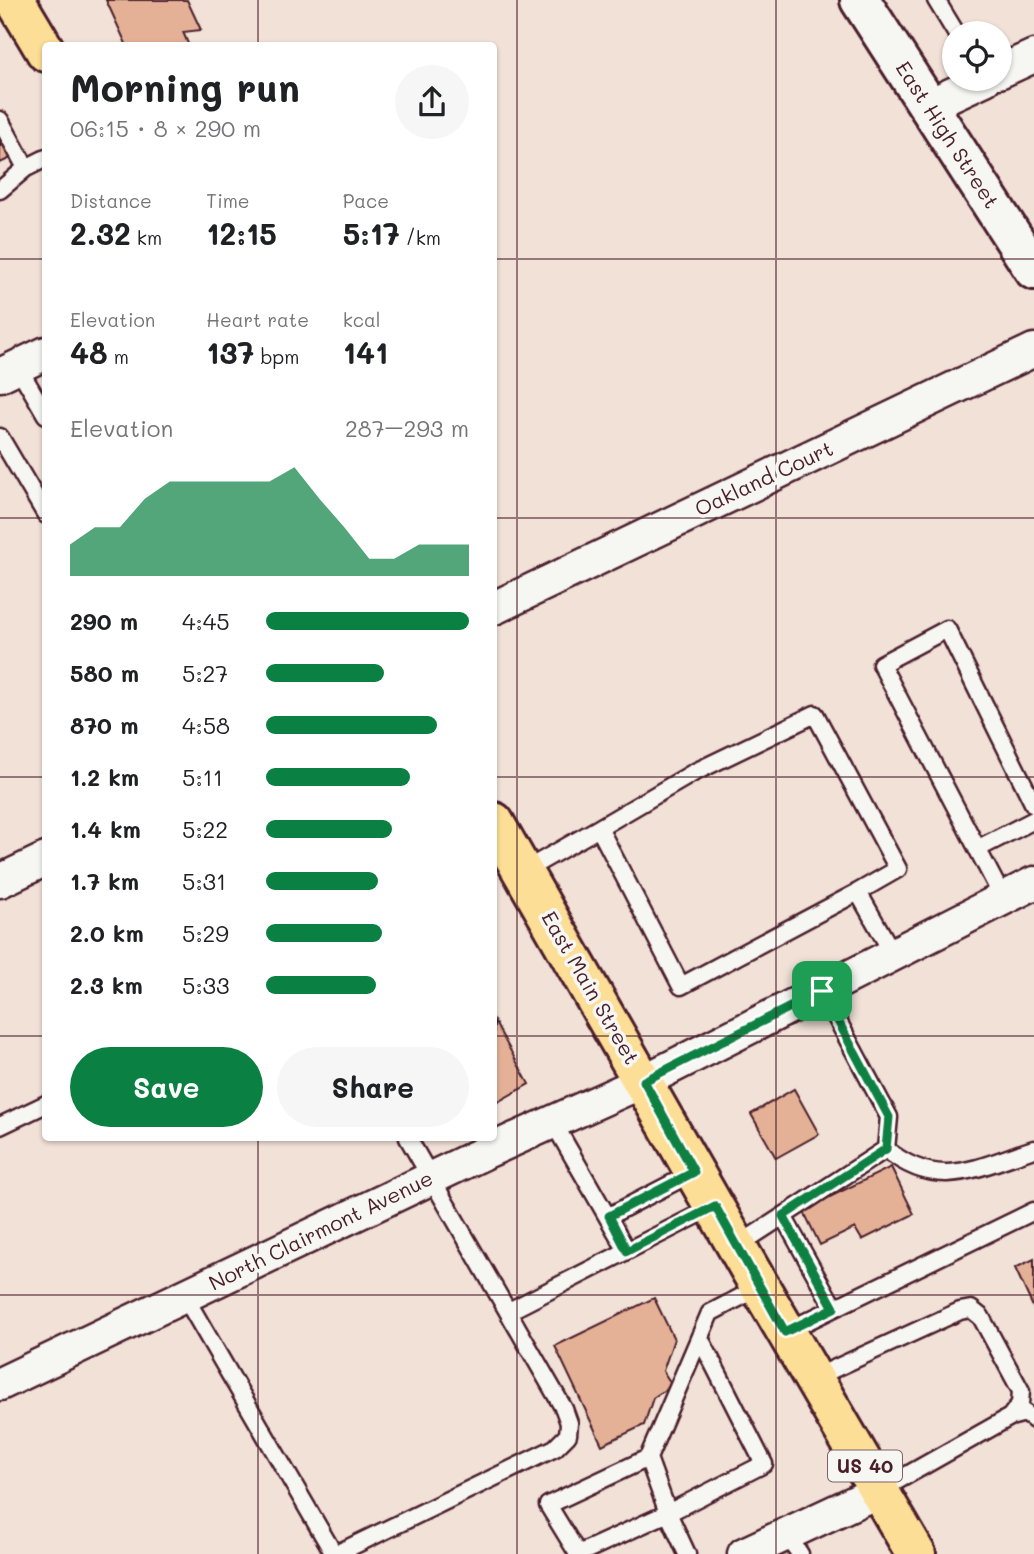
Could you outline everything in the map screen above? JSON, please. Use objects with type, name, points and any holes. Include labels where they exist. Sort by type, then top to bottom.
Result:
[{"type":"main road","points":[[15,0],[42,45]]},
{"type":"main road","name":"East High Street","points":[[862,1],[1034,270]]},
{"type":"main road","name":"East Main Street","points":[[497,827],[785,1332],[916,1554]]},
{"type":"street","points":[[1012,66],[1034,55]]},
{"type":"street","points":[[927,106],[959,91]]},
{"type":"street","name":"Oakland Court","points":[[497,607],[1034,351]]},
{"type":"street","points":[[0,881],[42,861]]},
{"type":"street","name":"North Clairmont Avenue","points":[[0,1384],[432,1178],[644,1081],[1034,883]]},
{"type":"street","points":[[744,1554],[793,1544],[879,1491]]},
{"type":"lane","points":[[936,0],[949,21]]},
{"type":"lane","points":[[0,120],[26,168]]},
{"type":"lane","points":[[0,190],[26,168],[42,160]]},
{"type":"lane","points":[[21,365],[42,407]]},
{"type":"lane","points":[[0,437],[42,508]]},
{"type":"lane","points":[[1003,898],[880,664],[947,629],[1034,804]]},
{"type":"lane","points":[[523,872],[599,828],[693,774],[815,714],[898,869],[681,986],[599,828]]},
{"type":"lane","points":[[977,849],[1034,820]]},
{"type":"lane","points":[[858,892],[893,954]]},
{"type":"lane","points":[[822,991],[889,1117],[886,1149]]},
{"type":"lane","points":[[0,1126],[42,1106]]},
{"type":"lane","points":[[553,1122],[627,1251]]},
{"type":"lane","points":[[185,1297],[335,1554],[555,1448],[568,1435],[569,1423],[564,1409],[410,1141]]},
{"type":"lane","points":[[886,1149],[897,1159],[925,1169],[954,1174],[981,1169],[1034,1149]]},
{"type":"lane","points":[[737,1246],[886,1149]]},
{"type":"lane","points":[[609,1216],[694,1172]]},
{"type":"lane","points":[[509,1311],[715,1206]]},
{"type":"lane","points":[[785,1332],[1034,1211]]},
{"type":"lane","points":[[783,1216],[834,1308]]},
{"type":"lane","points":[[700,1338],[764,1464],[668,1513],[578,1554],[548,1505],[648,1458],[710,1313],[760,1287]]},
{"type":"lane","points":[[813,1379],[960,1311],[971,1309],[982,1317],[1021,1391],[1020,1404],[1010,1417]]},
{"type":"lane","points":[[879,1491],[1010,1417],[1025,1413],[1034,1420]]},
{"type":"lane","points":[[648,1458],[668,1513],[687,1554]]},
{"type":"building","points":[[106,0],[187,0],[201,30],[183,32],[187,42],[125,42]]},
{"type":"building","points":[[0,136],[11,158],[0,163]]},
{"type":"building","points":[[497,1026],[529,1084],[497,1102]]},
{"type":"building","points":[[794,1089],[819,1134],[776,1158],[751,1114]]},
{"type":"building","points":[[891,1167],[914,1214],[862,1240],[855,1228],[820,1245],[803,1210]]},
{"type":"building","points":[[1034,1259],[1034,1309],[1015,1268]]},
{"type":"building","points":[[654,1298],[674,1339],[663,1371],[672,1385],[653,1398],[644,1425],[602,1445],[555,1346]]},
{"type":"route","points":[[822,991],[889,1117],[886,1149],[783,1216],[834,1308],[785,1332],[715,1206],[627,1251],[609,1216],[694,1172],[644,1081],[822,991]]}]
